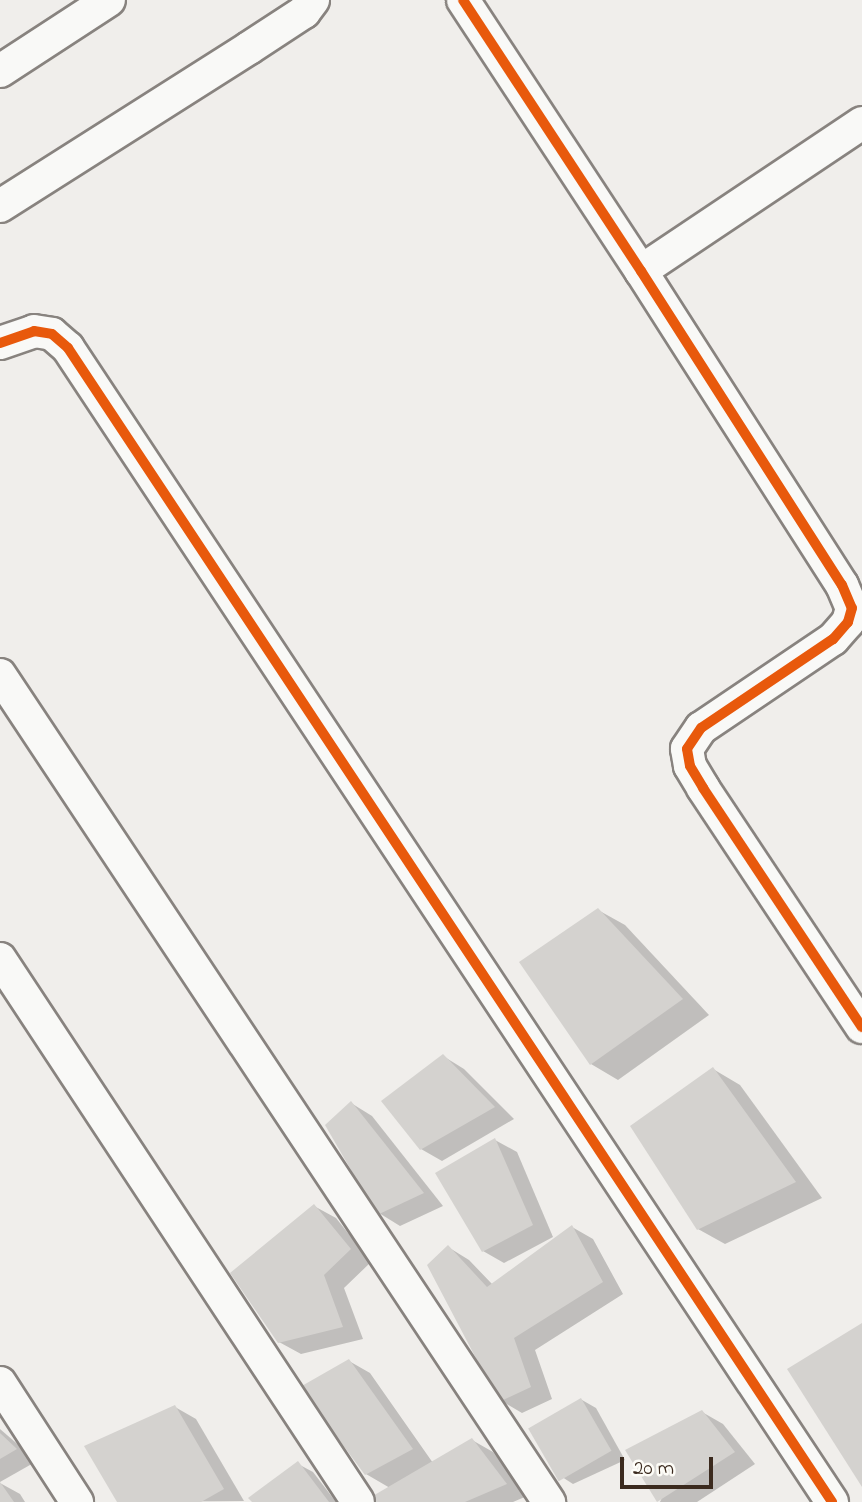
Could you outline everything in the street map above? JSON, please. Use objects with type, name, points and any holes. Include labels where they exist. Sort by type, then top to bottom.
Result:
[{"type":"street","points":[[0,71],[110,0]]},
{"type":"street","points":[[0,206],[304,12],[313,0]]},
{"type":"street","points":[[463,0],[842,585],[852,608],[848,622],[833,639],[701,728],[687,749],[690,766],[703,788],[862,1027]]},
{"type":"street","points":[[641,271],[862,123]]},
{"type":"street","points":[[0,343],[34,331],[52,334],[68,348],[832,1502]]},
{"type":"street","points":[[0,675],[549,1502]]},
{"type":"street","points":[[0,959],[358,1502]]},
{"type":"street","points":[[0,1384],[77,1502]]},
{"type":"building","points":[[598,908],[683,999],[590,1065],[519,962]]},
{"type":"building","points":[[443,1054],[495,1107],[420,1150],[381,1101]]},
{"type":"building","points":[[713,1067],[796,1182],[697,1230],[630,1126]]},
{"type":"building","points":[[351,1101],[424,1193],[377,1215],[325,1125]]},
{"type":"building","points":[[495,1138],[533,1225],[482,1252],[435,1173]]},
{"type":"building","points":[[314,1204],[351,1249],[324,1275],[343,1327],[278,1343],[230,1273]]},
{"type":"building","points":[[572,1225],[603,1282],[514,1338],[531,1387],[499,1402],[427,1265],[448,1245],[487,1287]]},
{"type":"building","points":[[862,1323],[862,1487],[787,1369]]},
{"type":"building","points":[[349,1359],[413,1449],[365,1475],[300,1387]]},
{"type":"building","points":[[581,1398],[612,1451],[559,1481],[528,1428]]},
{"type":"building","points":[[175,1405],[224,1489],[201,1502],[117,1502],[84,1446]]},
{"type":"building","points":[[702,1410],[735,1452],[657,1502],[625,1450]]},
{"type":"building","points":[[0,1433],[17,1449],[0,1459]]},
{"type":"building","points":[[472,1438],[507,1484],[465,1502],[375,1502],[371,1497]]},
{"type":"building","points":[[298,1461],[329,1502],[252,1502],[248,1498]]},
{"type":"building","points":[[0,1482],[14,1502],[0,1502]]},
{"type":"cycle path","points":[[463,0],[842,585],[852,608],[848,622],[833,639],[701,728],[687,749],[690,766],[703,788],[862,1027]]},
{"type":"cycle path","points":[[0,343],[34,331],[52,334],[68,348],[832,1502]]}]
